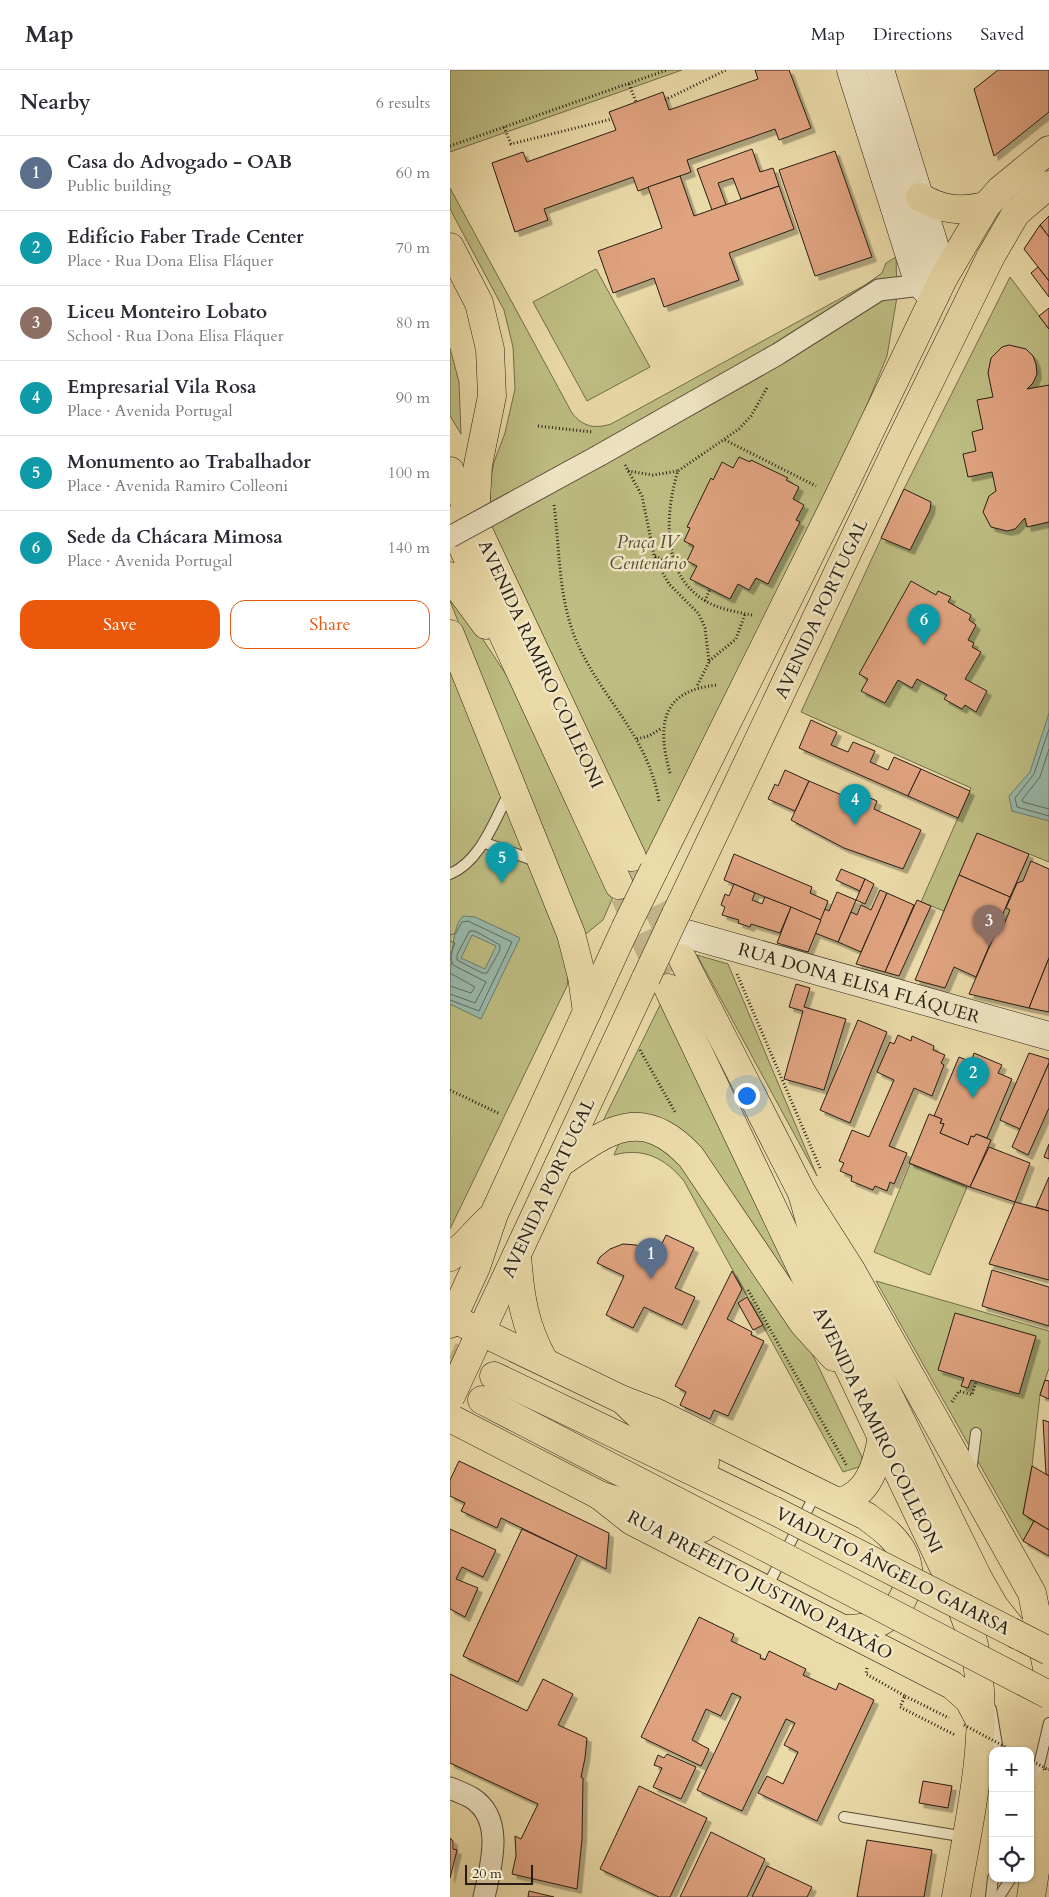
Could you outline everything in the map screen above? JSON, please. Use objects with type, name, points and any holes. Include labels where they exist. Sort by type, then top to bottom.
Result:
[{"type":"main road","points":[[851,70],[908,254],[934,286],[967,305]]},
{"type":"main road","points":[[880,70],[920,197],[934,286]]},
{"type":"main road","name":"AVENIDA PORTUGAL","points":[[451,1320],[476,1267],[494,1214],[624,930],[643,864],[837,500],[934,286],[986,206],[1000,190],[1049,150]]},
{"type":"main road","name":"AVENIDA PORTUGAL","points":[[450,1398],[625,1023],[657,983],[894,454],[991,256],[1012,218],[1049,185]]},
{"type":"main road","points":[[920,197],[949,210],[972,210],[986,206]]},
{"type":"main road","points":[[450,246],[476,295],[484,319],[490,349],[492,396],[477,473],[462,521]]},
{"type":"main road","name":"AVENIDA RAMIRO COLLEONI","points":[[450,471],[478,578],[523,681],[619,885]]},
{"type":"main road","name":"AVENIDA RAMIRO COLLEONI","points":[[462,521],[643,864]]},
{"type":"main road","points":[[450,576],[476,609],[523,681]]},
{"type":"main road","points":[[450,634],[574,942],[587,1012]]},
{"type":"main road","points":[[624,930],[679,934],[802,1193],[851,1270],[970,1485],[1040,1598],[1049,1678]]},
{"type":"main road","name":"RUA DONA ELISA FLÁQUER","points":[[679,934],[732,947],[1049,1036]]},
{"type":"main road","name":"AVENIDA RAMIRO COLLEONI","points":[[657,983],[882,1437],[957,1596],[970,1630],[977,1663],[980,1721],[978,1770],[956,1897]]},
{"type":"main road","points":[[559,1164],[599,1138],[624,1128],[645,1126],[661,1132],[675,1141],[690,1157],[803,1323],[852,1376]]},
{"type":"main road","points":[[802,1193],[819,1253],[852,1321],[978,1578],[994,1606],[1017,1635]]},
{"type":"main road","points":[[450,1256],[464,1245],[494,1214]]},
{"type":"main road","points":[[517,1253],[523,1312],[531,1336],[544,1361]]},
{"type":"main road","points":[[451,1320],[478,1338],[544,1361],[623,1400],[655,1412],[866,1516],[890,1535],[906,1558],[908,1576],[905,1594],[896,1610],[873,1625],[842,1629]]},
{"type":"main road","name":"VIADUTO ÂNGELO GAIARSA","points":[[494,1376],[736,1492],[1049,1651]]},
{"type":"main road","points":[[482,1400],[755,1542]]},
{"type":"main road","points":[[623,1400],[647,1423],[716,1469],[736,1492]]},
{"type":"main road","name":"RUA PREFEITO JUSTINO PAIXÃO","points":[[450,1418],[599,1495],[632,1521],[958,1689],[969,1700],[980,1721]]},
{"type":"main road","points":[[828,1497],[852,1497],[869,1479],[879,1452],[882,1437]]},
{"type":"main road","points":[[599,1495],[689,1525],[755,1542]]},
{"type":"main road","name":"VIADUTO ÂNGELO GAIARSA","points":[[755,1542],[1049,1694]]},
{"type":"main road","points":[[1031,1897],[1041,1813],[1049,1783]]},
{"type":"street","points":[[450,537],[778,354],[879,290],[934,286]]},
{"type":"street","points":[[450,1788],[471,1798],[480,1805],[491,1827],[493,1844],[492,1863],[484,1897]]},
{"type":"lane","points":[[450,874],[463,866],[486,843],[487,833],[512,786]]},
{"type":"lane","points":[[486,843],[544,865]]},
{"type":"lane","points":[[970,1485],[976,1433]]},
{"type":"lane","points":[[766,1590],[828,1497]]},
{"type":"lane","points":[[977,1663],[994,1721],[997,1747]]},
{"type":"lane","points":[[1041,1813],[1049,1724]]},
{"type":"lane","points":[[844,1818],[966,1837]]},
{"type":"lane","points":[[991,1897],[993,1882]]},
{"type":"lane","points":[[999,1897],[1008,1882]]},
{"type":"path","points":[[450,146],[668,70]]},
{"type":"path","points":[[665,100],[726,70]]},
{"type":"path","points":[[629,83],[636,102]]},
{"type":"path","points":[[504,127],[511,144],[612,119]]},
{"type":"path","points":[[628,470],[653,475],[678,470],[725,440],[751,416],[772,380],[778,354]]},
{"type":"path","points":[[538,426],[586,433],[598,432]]},
{"type":"path","points":[[725,440],[820,488]]},
{"type":"path","points":[[607,451],[628,470],[642,496],[654,555],[669,584],[699,614],[705,628],[709,662]]},
{"type":"path","points":[[678,470],[668,509],[671,546],[677,566],[690,589],[705,601],[744,614],[760,617]]},
{"type":"path","points":[[554,505],[562,585],[576,639],[592,670],[637,739],[652,773],[659,801]]},
{"type":"path","points":[[654,555],[677,566]]},
{"type":"path","points":[[705,601],[710,589]]},
{"type":"path","points":[[670,773],[663,746],[662,727],[667,714],[676,702],[698,686],[709,662],[736,639],[744,614]]},
{"type":"path","points":[[698,686],[718,685]]},
{"type":"path","points":[[637,739],[649,736],[662,727]]},
{"type":"path","points":[[732,947],[729,956],[821,1170]]},
{"type":"path","points":[[625,1023],[683,1126],[675,1141]]},
{"type":"path","points":[[450,1090],[500,1114]]},
{"type":"path","points":[[745,1284],[849,1470]]},
{"type":"path","points":[[951,1404],[959,1391],[972,1395],[976,1382]]},
{"type":"path","points":[[866,1674],[1005,1747]]},
{"type":"path","points":[[905,1696],[900,1707],[950,1732]]},
{"type":"path","points":[[1034,1762],[1049,1770]]},
{"type":"green space","points":[[450,70],[682,70],[450,152]]},
{"type":"green space","name":"Praça IV Centenário","points":[[450,188],[572,413],[580,421],[590,426],[611,424],[865,285],[882,273],[886,263],[896,257],[897,297],[887,356],[859,424],[647,857],[490,527],[490,484],[494,462],[505,433],[515,389],[513,347],[504,310],[450,209]]},
{"type":"green space","points":[[596,269],[650,367],[587,401],[533,302]]},
{"type":"green space","points":[[1010,277],[1049,329],[1049,862],[1029,854],[1010,897],[959,875],[944,911],[921,902],[971,788],[801,712],[904,489]]},
{"type":"green space","points":[[450,348],[459,382],[461,434],[450,416]]},
{"type":"green space","points":[[450,601],[476,629],[507,676],[613,897],[603,920],[582,937]]},
{"type":"green space","points":[[450,667],[563,945],[569,970],[567,986],[450,1229]]},
{"type":"green space","points":[[697,955],[728,964],[817,1176]]},
{"type":"green space","points":[[663,999],[806,1307],[690,1143],[601,1125]]},
{"type":"green space","points":[[638,1136],[678,1158],[806,1341],[862,1457],[862,1466],[843,1472],[684,1181],[669,1166],[653,1156],[634,1152],[614,1155],[621,1139]]},
{"type":"green space","points":[[910,1164],[967,1187],[930,1275],[874,1252]]},
{"type":"green space","points":[[876,1281],[1049,1331],[1049,1368],[1040,1395],[1032,1466],[1023,1514],[1034,1521],[1023,1541]]},
{"type":"water","points":[[1049,713],[1049,821],[1012,811],[1009,796],[1030,772]]},
{"type":"water","points":[[463,916],[475,917],[520,938],[481,1019],[450,1004],[453,943],[459,922]],"holes":[[[472,935],[496,946],[485,969],[461,958]]]},
{"type":"building","points":[[755,70],[789,70],[811,128],[779,140],[775,129],[687,160],[691,172],[638,191],[633,177],[544,209],[548,220],[515,232],[492,163],[523,152],[527,162],[616,130],[609,112],[663,92],[669,110],[758,79]]},
{"type":"building","points":[[998,70],[1049,70],[1049,112],[994,156],[974,89]]},
{"type":"building","points":[[752,149],[760,172],[773,168],[779,186],[741,199],[733,178],[718,183],[726,205],[712,210],[697,169]]},
{"type":"building","points":[[835,151],[872,257],[815,276],[779,170]]},
{"type":"building","points":[[680,176],[694,216],[779,186],[794,229],[729,253],[739,280],[664,307],[654,278],[613,293],[598,251],[662,228],[648,187]]},
{"type":"building","points":[[1049,216],[1049,237],[1040,225]]},
{"type":"building","points":[[1040,225],[1049,237],[1049,281],[1024,249]]},
{"type":"building","points":[[1038,267],[1049,281],[1049,297],[1031,273]]},
{"type":"building","points":[[1049,308],[1049,329],[1039,316]]},
{"type":"building","points":[[1009,345],[1026,349],[1033,356],[1037,374],[1033,383],[1027,389],[1049,385],[1049,522],[1027,527],[1025,518],[1015,529],[1007,531],[991,527],[983,512],[989,496],[996,491],[992,472],[968,477],[963,454],[976,451],[972,432],[983,429],[977,400],[993,397],[988,373],[991,358],[1002,347]]},
{"type":"building","points":[[739,457],[750,462],[751,460],[788,478],[786,480],[799,487],[793,499],[804,505],[796,520],[800,522],[768,584],[756,578],[749,590],[738,584],[730,599],[690,579],[697,566],[687,561],[694,546],[684,541],[690,528],[687,527],[711,478],[713,480],[722,462],[733,468]]},
{"type":"building","points":[[904,489],[931,502],[930,510],[910,550],[881,538]]},
{"type":"building","points":[[911,581],[936,595],[938,591],[951,597],[948,602],[971,615],[969,620],[976,625],[968,640],[974,643],[972,647],[981,652],[965,679],[987,691],[976,712],[965,705],[962,709],[944,699],[947,695],[917,679],[912,688],[898,680],[885,703],[861,691],[868,679],[859,674]]},
{"type":"building","points":[[811,720],[837,732],[831,745],[848,752],[853,742],[875,751],[870,762],[888,770],[894,757],[921,769],[908,796],[799,748]]},
{"type":"building","points":[[921,769],[970,791],[958,818],[908,796]]},
{"type":"building","points":[[785,770],[809,781],[795,811],[768,799],[775,784],[778,786]]},
{"type":"building","points":[[809,781],[851,799],[855,791],[877,801],[874,809],[921,830],[903,869],[844,848],[791,820]]},
{"type":"building","points":[[977,833],[1029,854],[1010,897],[959,875]]},
{"type":"building","points":[[734,854],[812,887],[810,893],[828,901],[821,920],[724,880]]},
{"type":"building","points":[[1031,861],[1049,869],[1049,958],[1029,1008],[969,994],[998,927],[1002,929],[1010,910],[1006,908],[1017,883],[1023,881]]},
{"type":"building","points":[[841,869],[865,879],[860,891],[836,880]]},
{"type":"building","points":[[959,875],[1010,897],[976,977],[954,967],[945,988],[915,980]]},
{"type":"building","points":[[865,879],[874,884],[865,904],[856,900]]},
{"type":"building","points":[[734,884],[755,893],[752,900],[762,904],[765,897],[791,907],[780,933],[751,924],[750,927],[738,923],[739,920],[722,915],[725,907],[721,905],[725,894],[729,896]]},
{"type":"building","points":[[880,890],[887,893],[861,952],[838,942],[851,912],[857,915],[861,905],[871,910]]},
{"type":"building","points":[[837,892],[856,900],[838,942],[815,933],[825,909],[829,911]]},
{"type":"building","points":[[887,893],[914,905],[885,972],[856,964]]},
{"type":"building","points":[[917,900],[931,906],[899,976],[885,972]]},
{"type":"building","points":[[791,907],[821,920],[808,952],[777,943]]},
{"type":"building","points":[[1049,958],[1049,1012],[1029,1008]]},
{"type":"building","points":[[796,984],[810,988],[804,1007],[846,1019],[824,1090],[784,1079],[803,1011],[789,1007]]},
{"type":"building","points":[[858,1020],[887,1032],[850,1123],[820,1110]]},
{"type":"building","points":[[898,1035],[911,1041],[912,1036],[934,1046],[933,1050],[945,1055],[941,1063],[944,1065],[932,1096],[914,1088],[889,1146],[907,1153],[894,1184],[890,1182],[887,1191],[875,1186],[873,1190],[851,1181],[852,1176],[840,1171],[844,1163],[839,1161],[852,1130],[869,1137],[894,1080],[877,1072],[890,1042],[894,1044]]},
{"type":"building","points":[[974,1053],[1002,1065],[998,1073],[1012,1079],[987,1138],[976,1134],[974,1137],[971,1136],[968,1145],[940,1133],[944,1124],[940,1123],[942,1119],[934,1116],[959,1057],[971,1062]]},
{"type":"building","points":[[1029,1053],[1049,1059],[1049,1063],[1020,1129],[1000,1120]]},
{"type":"building","points":[[1049,1063],[1049,1108],[1028,1155],[1012,1147]]},
{"type":"building","points":[[929,1114],[942,1119],[940,1123],[944,1124],[940,1133],[968,1145],[971,1136],[974,1137],[976,1134],[991,1140],[970,1187],[909,1163]]},
{"type":"building","points":[[1049,1144],[1049,1159],[1044,1157]]},
{"type":"building","points":[[989,1147],[1030,1163],[1015,1202],[970,1187]]},
{"type":"building","points":[[1049,1177],[1049,1211],[1036,1207]]},
{"type":"building","points":[[1015,1202],[1049,1211],[1049,1280],[989,1264]]},
{"type":"building","points":[[666,1235],[694,1248],[675,1288],[695,1297],[682,1325],[644,1307],[633,1328],[606,1315],[624,1276],[597,1263],[600,1257],[610,1249],[623,1244],[636,1245],[657,1254]]},
{"type":"building","points":[[992,1270],[1049,1287],[1049,1326],[982,1306]]},
{"type":"building","points":[[732,1271],[742,1289],[727,1319],[752,1332],[751,1335],[764,1341],[728,1416],[714,1410],[710,1419],[680,1405],[686,1392],[675,1386]]},
{"type":"building","points":[[747,1297],[763,1325],[753,1330],[738,1303]]},
{"type":"building","points":[[955,1313],[1036,1336],[1019,1394],[971,1380],[968,1388],[961,1386],[964,1378],[938,1370]]},
{"type":"building","points":[[1045,1380],[1049,1381],[1049,1399],[1040,1395]]},
{"type":"building","points":[[1043,1420],[1049,1422],[1049,1476],[1046,1474]]},
{"type":"building","points":[[459,1461],[609,1533],[606,1569],[501,1518],[497,1528],[461,1511],[465,1503],[450,1496],[450,1480]]},
{"type":"building","points":[[1032,1466],[1049,1476],[1049,1530],[1023,1514]]},
{"type":"building","points":[[1034,1521],[1049,1530],[1049,1556],[1023,1541]]},
{"type":"building","points":[[450,1529],[496,1550],[483,1577],[462,1567],[456,1579],[478,1588],[465,1617],[450,1609]]},
{"type":"building","points":[[522,1529],[577,1555],[518,1682],[463,1656]]},
{"type":"building","points":[[699,1617],[734,1634],[731,1641],[761,1655],[760,1658],[765,1660],[769,1651],[806,1669],[803,1675],[836,1690],[839,1683],[874,1700],[817,1821],[758,1793],[767,1776],[783,1784],[798,1752],[784,1745],[795,1723],[786,1719],[742,1811],[697,1790],[741,1697],[732,1693],[721,1716],[706,1709],[692,1740],[709,1749],[701,1766],[641,1737]]},
{"type":"building","points":[[450,1674],[527,1711],[543,1679],[573,1694],[558,1725],[587,1738],[581,1777],[583,1778],[582,1839],[577,1889],[512,1874],[516,1856],[515,1836],[521,1839],[538,1804],[450,1763]]},
{"type":"building","points":[[667,1754],[696,1767],[681,1799],[653,1787],[662,1768],[654,1765],[658,1755],[664,1758]]},
{"type":"building","points":[[923,1781],[952,1786],[948,1808],[919,1803]]},
{"type":"building","points":[[639,1786],[707,1818],[670,1897],[659,1897],[600,1869]]},
{"type":"building","points":[[711,1832],[765,1859],[747,1897],[680,1897]]},
{"type":"building","points":[[450,1838],[453,1841],[453,1849],[457,1850],[450,1878]]},
{"type":"building","points":[[867,1840],[932,1850],[924,1897],[857,1897]]},
{"type":"building","points":[[767,1866],[812,1887],[807,1897],[752,1897]]},
{"type":"building","points":[[529,1891],[554,1897],[528,1897]]},
{"type":"tunnel","points":[[637,868],[677,948]]},
{"type":"tunnel","points":[[624,895],[662,976]]},
{"type":"tunnel","points":[[450,1356],[494,1376]]},
{"type":"place","name":"Sede da Chácara Mimosa","points":[[924,645]]},
{"type":"place","name":"Empresarial Vila Rosa","points":[[855,825]]},
{"type":"place","name":"Monumento ao Trabalhador","points":[[502,883]]},
{"type":"place","name":"Liceu Monteiro Lobato","points":[[989,946]]},
{"type":"place","name":"Edifício Faber Trade Center","points":[[973,1098]]},
{"type":"place","name":"Casa do Advogado - OAB","points":[[651,1279]]}]
